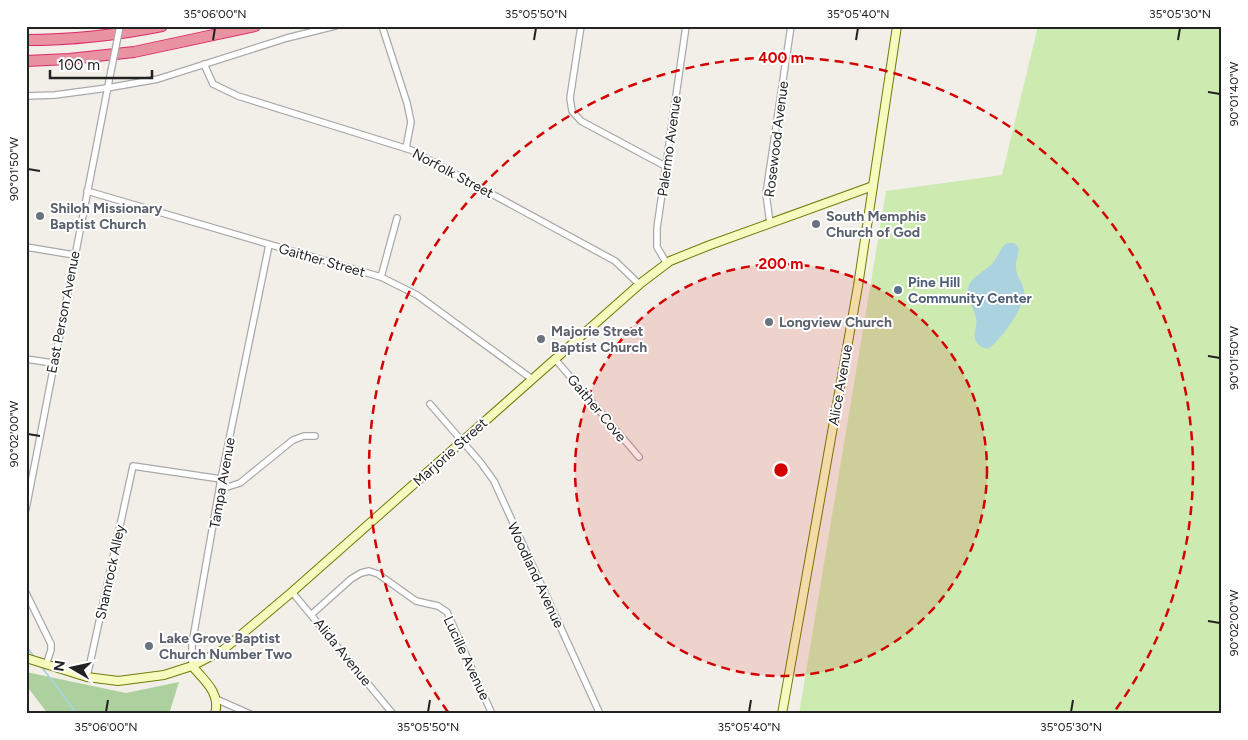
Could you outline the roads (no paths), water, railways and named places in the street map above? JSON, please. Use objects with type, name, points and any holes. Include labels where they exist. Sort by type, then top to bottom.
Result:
[{"type":"highway","points":[[26,40],[99,37],[162,26]]},
{"type":"highway","points":[[26,61],[134,52],[255,26]]},
{"type":"street","name":"East Person Avenue","points":[[26,509],[120,26]]},
{"type":"street","points":[[26,96],[55,95],[158,79],[287,38],[335,26]]},
{"type":"street","points":[[382,26],[407,103],[411,122],[406,148]]},
{"type":"street","points":[[581,26],[570,98],[574,114],[586,124],[665,166]]},
{"type":"street","name":"Palermo Avenue","points":[[667,264],[657,247],[656,238],[686,26]]},
{"type":"street","name":"Rosewood Avenue","points":[[770,223],[766,194],[791,26]]},
{"type":"street","name":"Alice Avenue","points":[[782,714],[858,286],[897,26]]},
{"type":"street","name":"Norfolk Street","points":[[204,64],[213,84],[238,96],[406,148],[615,261],[639,284]]},
{"type":"street","name":"Marjorie Street","points":[[28,659],[87,677],[118,681],[164,675],[192,666],[222,650],[292,592],[639,284],[667,264],[702,248],[873,186]]},
{"type":"street","name":"Gaither Street","points":[[87,191],[381,277],[417,295],[532,379]]},
{"type":"street","points":[[381,277],[397,218]]},
{"type":"street","name":"Tampa Avenue","points":[[192,666],[192,644],[221,479],[269,245]]},
{"type":"street","points":[[26,247],[74,256]]},
{"type":"street","points":[[26,358],[53,363]]},
{"type":"street","name":"Gaither Cove","points":[[555,359],[639,458]]},
{"type":"street","name":"Woodland Avenue","points":[[430,404],[481,463],[494,481],[600,714]]},
{"type":"street","points":[[220,489],[240,483],[293,440],[304,436],[315,436]]},
{"type":"street","name":"Shamrock Alley","points":[[87,677],[133,466],[221,479]]},
{"type":"street","name":"Lucille Avenue","points":[[312,614],[351,579],[361,572],[370,571],[378,574],[416,601],[438,606],[447,612],[492,714]]},
{"type":"street","name":"Alida Avenue","points":[[292,592],[393,714]]},
{"type":"street","points":[[26,593],[51,644],[46,665]]},
{"type":"street","points":[[192,666],[214,692],[217,707],[215,714]]},
{"type":"street","points":[[216,699],[250,714]]},
{"type":"water","points":[[1007,243],[1014,243],[1018,246],[1016,269],[1024,291],[1024,297],[1012,322],[988,349],[979,345],[975,338],[976,318],[968,298],[968,290],[973,279],[992,264]]},
{"type":"waterway","points":[[26,646],[35,658]]},
{"type":"waterway","points":[[41,666],[77,714]]},
{"type":"place","name":"Shiloh Missionary Baptist Church","points":[[40,216]]},
{"type":"place","name":"South Memphis Church of God","points":[[816,224]]},
{"type":"place","name":"Pine Hill Community Center","points":[[898,290]]},
{"type":"place","name":"Longview Church","points":[[769,322]]},
{"type":"place","name":"Majorie Street Baptist Church","points":[[541,339]]},
{"type":"place","name":"Lake Grove Baptist Church Number Two","points":[[149,646]]}]
